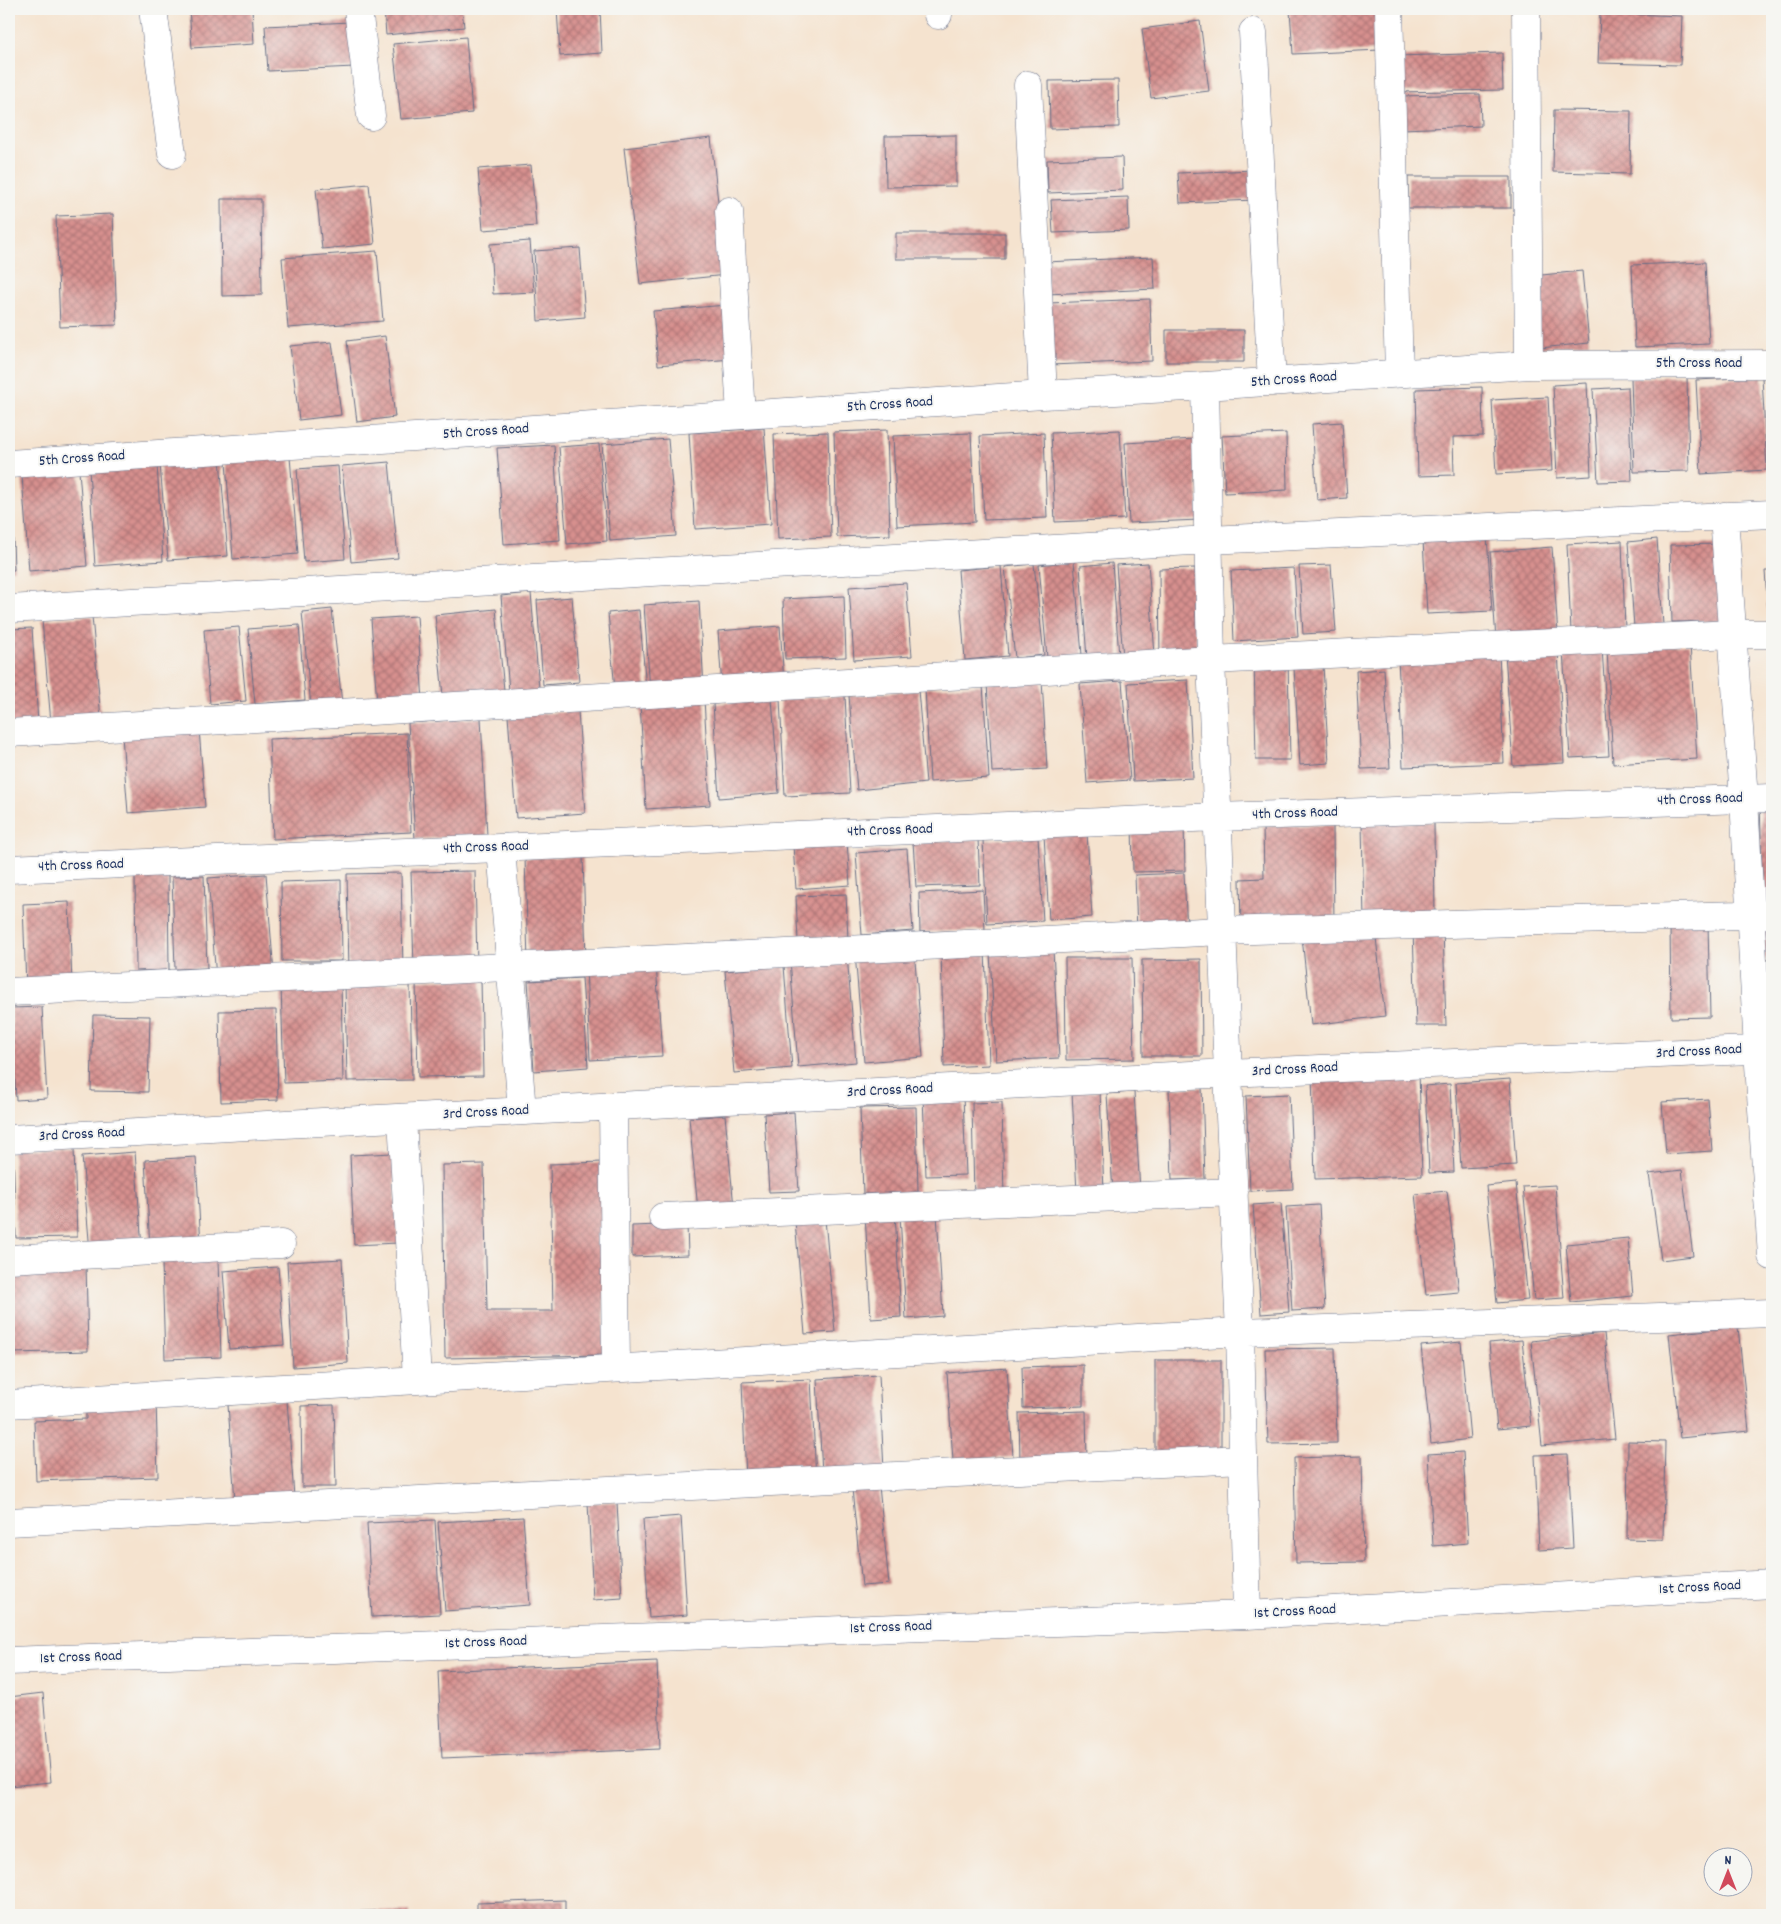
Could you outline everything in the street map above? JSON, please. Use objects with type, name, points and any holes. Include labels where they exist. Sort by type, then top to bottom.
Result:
[{"type":"street","points":[[153,9],[172,154]]},
{"type":"street","points":[[358,9],[371,116]]},
{"type":"street","points":[[1389,9],[1399,373]]},
{"type":"street","points":[[1526,9],[1529,365]]},
{"type":"street","points":[[1253,32],[1272,382]]},
{"type":"street","points":[[1028,85],[1042,395]]},
{"type":"street","points":[[729,211],[741,415]]},
{"type":"street","name":"5th Cross Road","points":[[9,464],[1042,395],[1529,365],[1772,364]]},
{"type":"street","points":[[1205,386],[1211,660],[1240,1332],[1247,1615]]},
{"type":"street","points":[[9,609],[1209,540],[1772,514]]},
{"type":"street","points":[[1724,516],[1744,799],[1761,914],[1772,1256]]},
{"type":"street","points":[[9,733],[1211,660],[1732,634],[1772,634]]},
{"type":"street","name":"4th Cross Road","points":[[9,869],[1217,817],[1772,798]]},
{"type":"street","points":[[501,848],[522,1112]]},
{"type":"street","points":[[9,992],[1222,931],[1761,914]]},
{"type":"street","name":"3rd Cross Road","points":[[9,1139],[1228,1073],[1765,1049]]},
{"type":"street","points":[[613,1106],[616,1367]]},
{"type":"street","points":[[402,1118],[417,1379]]},
{"type":"street","points":[[663,1217],[1234,1192]]},
{"type":"street","points":[[9,1260],[281,1244]]},
{"type":"street","points":[[9,1404],[1240,1332],[1772,1313]]},
{"type":"street","points":[[9,1522],[578,1491],[1243,1459]]},
{"type":"street","name":"1st Cross Road","points":[[9,1661],[1247,1615],[1772,1584]]},
{"type":"building","points":[[189,9],[252,9],[254,44],[192,48]]},
{"type":"building","points":[[384,9],[462,9],[464,27],[386,35]]},
{"type":"building","points":[[557,9],[600,9],[602,53],[560,56]]},
{"type":"building","points":[[1378,9],[1380,50],[1293,54],[1290,10]]},
{"type":"building","points":[[1600,13],[1682,16],[1680,65],[1598,63]]},
{"type":"building","points":[[1200,21],[1209,91],[1151,98],[1142,29]]},
{"type":"building","points":[[351,22],[354,67],[268,71],[265,26]]},
{"type":"building","points":[[466,37],[472,113],[401,119],[393,44]]},
{"type":"building","points":[[1502,53],[1503,90],[1397,92],[1396,56]]},
{"type":"building","points":[[1118,80],[1119,127],[1050,129],[1049,81]]},
{"type":"building","points":[[1480,94],[1481,126],[1402,129],[1401,96]]},
{"type":"building","points":[[1554,110],[1631,111],[1630,174],[1553,172]]},
{"type":"building","points":[[956,135],[956,186],[886,187],[885,136]]},
{"type":"building","points":[[711,138],[726,275],[640,284],[624,148]]},
{"type":"building","points":[[1122,157],[1123,190],[1048,193],[1047,160]]},
{"type":"building","points":[[531,165],[536,226],[483,230],[478,169]]},
{"type":"building","points":[[1255,170],[1256,200],[1180,203],[1178,173]]},
{"type":"building","points":[[1408,177],[1511,177],[1511,208],[1408,208]]},
{"type":"building","points":[[369,184],[375,244],[322,249],[316,189]]},
{"type":"building","points":[[1128,197],[1129,230],[1053,233],[1051,200]]},
{"type":"building","points":[[221,199],[261,199],[262,295],[222,296]]},
{"type":"building","points":[[113,214],[117,325],[60,327],[56,216]]},
{"type":"building","points":[[896,233],[1005,233],[1005,259],[896,259]]},
{"type":"building","points":[[530,241],[534,292],[493,294],[490,244]]},
{"type":"building","points":[[580,248],[585,317],[538,321],[534,251]]},
{"type":"building","points":[[377,251],[383,321],[288,328],[282,258]]},
{"type":"building","points":[[1153,257],[1155,289],[1047,294],[1046,262]]},
{"type":"building","points":[[1705,262],[1709,344],[1635,347],[1632,265]]},
{"type":"building","points":[[1582,271],[1589,343],[1540,348],[1532,276]]},
{"type":"building","points":[[1150,299],[1152,361],[1050,365],[1048,303]]},
{"type":"building","points":[[727,305],[732,359],[658,365],[653,311]]},
{"type":"building","points":[[1166,330],[1244,330],[1244,362],[1166,362]]},
{"type":"building","points":[[385,336],[395,417],[357,422],[347,341]]},
{"type":"building","points":[[332,342],[341,415],[299,420],[290,346]]},
{"type":"building","points":[[1687,376],[1689,471],[1634,472],[1631,378]]},
{"type":"building","points":[[1762,377],[1767,470],[1701,474],[1696,380]]},
{"type":"building","points":[[1587,383],[1591,476],[1557,478],[1553,385]]},
{"type":"building","points":[[1482,387],[1483,436],[1453,437],[1454,475],[1418,476],[1416,389]]},
{"type":"building","points":[[1628,387],[1632,481],[1598,482],[1593,389]]},
{"type":"building","points":[[1548,397],[1552,471],[1496,474],[1492,400]]},
{"type":"building","points":[[1342,422],[1347,498],[1317,500],[1312,424]]},
{"type":"building","points":[[764,428],[771,524],[695,529],[689,433]]},
{"type":"building","points":[[887,430],[890,535],[837,537],[834,432]]},
{"type":"building","points":[[1120,430],[1125,519],[1055,522],[1051,433]]},
{"type":"building","points":[[828,432],[831,537],[778,539],[774,434]]},
{"type":"building","points":[[971,433],[975,522],[897,526],[893,436]]},
{"type":"building","points":[[1044,433],[1047,518],[984,520],[980,436]]},
{"type":"building","points":[[1286,433],[1287,490],[1225,493],[1222,436]]},
{"type":"building","points":[[668,439],[676,536],[610,541],[602,444]]},
{"type":"building","points":[[1195,439],[1199,520],[1129,523],[1125,443]]},
{"type":"building","points":[[599,444],[607,541],[567,544],[559,447]]},
{"type":"building","points":[[554,445],[560,540],[504,544],[497,448]]},
{"type":"building","points":[[290,457],[298,554],[233,559],[226,462]]},
{"type":"building","points":[[220,459],[228,556],[168,560],[160,464]]},
{"type":"building","points":[[389,462],[398,558],[351,562],[342,466]]},
{"type":"building","points":[[157,465],[163,561],[95,566],[89,469]]},
{"type":"building","points":[[338,466],[345,559],[304,562],[297,469]]},
{"type":"building","points":[[79,471],[87,566],[29,571],[22,476]]},
{"type":"building","points":[[9,478],[11,478],[14,570],[9,570]]},
{"type":"building","points":[[1487,536],[1492,611],[1427,614],[1423,540]]},
{"type":"building","points":[[1657,539],[1663,625],[1634,627],[1628,542]]},
{"type":"building","points":[[1622,541],[1625,630],[1571,632],[1567,544]]},
{"type":"building","points":[[1723,544],[1725,621],[1672,622],[1670,545]]},
{"type":"building","points":[[1552,547],[1558,636],[1496,640],[1490,552]]},
{"type":"building","points":[[1074,561],[1082,655],[1047,658],[1039,565]]},
{"type":"building","points":[[1112,563],[1119,656],[1087,658],[1080,566]]},
{"type":"building","points":[[1148,563],[1155,655],[1123,658],[1116,565]]},
{"type":"building","points":[[1034,564],[1044,655],[1015,658],[1005,567]]},
{"type":"building","points":[[1331,565],[1336,632],[1303,634],[1299,566]]},
{"type":"building","points":[[1001,566],[1008,656],[965,660],[958,570]]},
{"type":"building","points":[[1195,568],[1197,658],[1160,658],[1159,569]]},
{"type":"building","points":[[1294,568],[1298,637],[1234,641],[1231,571]]},
{"type":"building","points":[[1765,571],[1772,571],[1772,613],[1768,614]]},
{"type":"building","points":[[906,583],[912,656],[854,660],[849,587]]},
{"type":"building","points":[[531,593],[540,700],[510,703],[501,596]]},
{"type":"building","points":[[844,596],[846,657],[785,659],[783,599]]},
{"type":"building","points":[[572,597],[579,682],[543,685],[537,600]]},
{"type":"building","points":[[699,601],[704,688],[650,691],[644,605]]},
{"type":"building","points":[[332,609],[342,704],[311,707],[302,612]]},
{"type":"building","points":[[496,609],[505,700],[444,706],[435,615]]},
{"type":"building","points":[[639,610],[646,688],[615,690],[608,613]]},
{"type":"building","points":[[92,616],[101,719],[51,723],[42,620]]},
{"type":"building","points":[[417,616],[423,701],[377,704],[371,619]]},
{"type":"building","points":[[299,625],[305,700],[255,704],[248,629]]},
{"type":"building","points":[[780,626],[784,682],[722,687],[718,631]]},
{"type":"building","points":[[239,627],[246,701],[210,704],[204,630]]},
{"type":"building","points":[[32,628],[38,723],[9,725],[9,629]]},
{"type":"building","points":[[1690,644],[1697,759],[1613,764],[1607,649]]},
{"type":"building","points":[[1602,648],[1609,756],[1570,758],[1563,650]]},
{"type":"building","points":[[1558,650],[1564,763],[1513,766],[1505,653]]},
{"type":"building","points":[[1499,652],[1504,763],[1403,767],[1398,657]]},
{"type":"building","points":[[1254,658],[1288,658],[1290,760],[1256,760]]},
{"type":"building","points":[[1323,666],[1329,763],[1300,765],[1294,668]]},
{"type":"building","points":[[1384,669],[1390,768],[1361,769],[1356,671]]},
{"type":"building","points":[[1042,680],[1047,769],[992,772],[987,683]]},
{"type":"building","points":[[1188,680],[1193,778],[1133,781],[1128,683]]},
{"type":"building","points":[[1122,681],[1130,780],[1087,783],[1080,684]]},
{"type":"building","points":[[983,685],[989,778],[930,782],[925,688]]},
{"type":"building","points":[[918,690],[926,783],[857,790],[849,696]]},
{"type":"building","points":[[845,696],[850,793],[785,796],[780,699]]},
{"type":"building","points":[[704,699],[710,805],[646,809],[640,703]]},
{"type":"building","points":[[772,699],[779,793],[719,798],[713,704]]},
{"type":"building","points":[[578,711],[585,813],[516,818],[508,716]]},
{"type":"building","points":[[481,718],[487,836],[415,839],[408,723]]},
{"type":"building","points":[[199,729],[205,807],[128,813],[122,736]]},
{"type":"building","points":[[407,733],[411,832],[273,839],[269,739]]},
{"type":"building","points":[[1760,803],[1772,803],[1772,904],[1763,904]]},
{"type":"building","points":[[1184,822],[1185,871],[1133,872],[1132,823]]},
{"type":"building","points":[[1434,822],[1435,921],[1364,921],[1362,823]]},
{"type":"building","points":[[1333,825],[1334,926],[1241,927],[1240,879],[1264,878],[1263,826]]},
{"type":"building","points":[[1087,833],[1092,917],[1049,920],[1044,835]]},
{"type":"building","points":[[1038,837],[1043,921],[987,924],[983,840]]},
{"type":"building","points":[[978,839],[980,885],[916,887],[913,842]]},
{"type":"building","points":[[847,841],[850,885],[796,889],[793,845]]},
{"type":"building","points":[[907,849],[913,931],[862,935],[856,853]]},
{"type":"building","points":[[583,856],[586,961],[528,963],[525,858]]},
{"type":"building","points":[[475,871],[477,966],[414,967],[411,872]]},
{"type":"building","points":[[401,873],[403,970],[349,972],[347,874]]},
{"type":"building","points":[[1184,873],[1187,931],[1137,933],[1135,875]]},
{"type":"building","points":[[266,874],[274,974],[216,978],[208,878]]},
{"type":"building","points":[[168,875],[169,970],[136,971],[135,876]]},
{"type":"building","points":[[204,876],[207,968],[175,969],[172,877]]},
{"type":"building","points":[[341,880],[342,961],[282,961],[281,882]]},
{"type":"building","points":[[983,890],[985,930],[920,932],[919,893]]},
{"type":"building","points":[[846,894],[848,940],[798,942],[796,896]]},
{"type":"building","points":[[69,902],[72,986],[26,988],[23,904]]},
{"type":"building","points":[[1765,918],[1772,918],[1772,959],[1764,959]]},
{"type":"building","points":[[1670,923],[1708,923],[1710,1017],[1671,1018]]},
{"type":"building","points":[[1443,928],[1446,1026],[1416,1026],[1413,929]]},
{"type":"building","points":[[1375,929],[1385,1016],[1311,1025],[1302,937]]},
{"type":"building","points":[[914,949],[923,1057],[864,1062],[855,953]]},
{"type":"building","points":[[985,949],[989,1065],[944,1067],[941,950]]},
{"type":"building","points":[[1053,950],[1059,1058],[996,1061],[990,953]]},
{"type":"building","points":[[847,955],[856,1062],[798,1067],[790,959]]},
{"type":"building","points":[[1065,958],[1132,958],[1134,1059],[1066,1060]]},
{"type":"building","points":[[1201,959],[1202,1056],[1143,1056],[1142,960]]},
{"type":"building","points":[[656,963],[662,1056],[590,1060],[586,967]]},
{"type":"building","points":[[784,966],[792,1068],[734,1073],[725,971]]},
{"type":"building","points":[[582,978],[588,1067],[534,1071],[528,981]]},
{"type":"building","points":[[481,979],[483,1076],[418,1077],[416,980]]},
{"type":"building","points":[[410,983],[412,1080],[347,1081],[345,984]]},
{"type":"building","points":[[341,984],[343,1081],[284,1083],[281,985]]},
{"type":"building","points":[[42,1007],[47,1098],[16,1100],[11,1008]]},
{"type":"building","points":[[276,1010],[278,1100],[221,1102],[219,1011]]},
{"type":"building","points":[[93,1015],[150,1016],[148,1092],[91,1091]]},
{"type":"building","points":[[1419,1071],[1422,1176],[1315,1179],[1312,1074]]},
{"type":"building","points":[[1510,1079],[1516,1165],[1461,1168],[1456,1083]]},
{"type":"building","points":[[1450,1084],[1454,1172],[1429,1173],[1425,1086]]},
{"type":"building","points":[[1202,1087],[1205,1179],[1172,1180],[1169,1088]]},
{"type":"building","points":[[1100,1091],[1104,1192],[1077,1193],[1072,1092]]},
{"type":"building","points":[[1134,1092],[1140,1191],[1113,1193],[1107,1094]]},
{"type":"building","points":[[1289,1094],[1293,1189],[1250,1191],[1246,1096]]},
{"type":"building","points":[[963,1095],[966,1175],[926,1176],[923,1096]]},
{"type":"building","points":[[1708,1099],[1712,1151],[1666,1154],[1662,1102]]},
{"type":"building","points":[[1002,1102],[1004,1199],[974,1199],[972,1103]]},
{"type":"building","points":[[916,1107],[918,1192],[863,1194],[860,1108]]},
{"type":"building","points":[[794,1112],[799,1191],[769,1192],[764,1114]]},
{"type":"building","points":[[725,1115],[734,1207],[698,1210],[689,1118]]},
{"type":"building","points":[[74,1148],[77,1237],[16,1238],[13,1150]]},
{"type":"building","points":[[135,1152],[142,1248],[90,1252],[82,1156]]},
{"type":"building","points":[[394,1153],[398,1243],[354,1245],[350,1155]]},
{"type":"building","points":[[196,1157],[201,1245],[150,1248],[145,1160]]},
{"type":"building","points":[[602,1162],[605,1355],[445,1358],[442,1165],[484,1164],[487,1311],[553,1311],[550,1164]]},
{"type":"building","points":[[1682,1170],[1693,1256],[1661,1260],[1649,1174]]},
{"type":"building","points":[[1516,1183],[1528,1300],[1497,1303],[1486,1186]]},
{"type":"building","points":[[1555,1185],[1564,1298],[1534,1300],[1523,1187]]},
{"type":"building","points":[[1447,1191],[1459,1292],[1426,1295],[1415,1194]]},
{"type":"building","points":[[1281,1203],[1289,1312],[1261,1314],[1253,1205]]},
{"type":"building","points":[[1319,1205],[1325,1309],[1292,1311],[1286,1207]]},
{"type":"building","points":[[895,1213],[901,1317],[871,1319],[865,1214]]},
{"type":"building","points":[[937,1213],[943,1316],[906,1319],[900,1215]]},
{"type":"building","points":[[825,1219],[835,1332],[805,1334],[795,1221]]},
{"type":"building","points":[[687,1224],[688,1255],[632,1257],[632,1226]]},
{"type":"building","points":[[1628,1238],[1633,1296],[1571,1302],[1566,1244]]},
{"type":"building","points":[[342,1259],[348,1363],[293,1367],[287,1262]]},
{"type":"building","points":[[218,1260],[221,1357],[165,1359],[162,1262]]},
{"type":"building","points":[[86,1264],[88,1351],[14,1353],[11,1267]]},
{"type":"building","points":[[278,1267],[284,1345],[229,1349],[223,1271]]},
{"type":"building","points":[[1738,1327],[1749,1431],[1680,1438],[1669,1334]]},
{"type":"building","points":[[1604,1333],[1615,1439],[1542,1446],[1531,1341]]},
{"type":"building","points":[[1522,1340],[1531,1426],[1497,1429],[1489,1343]]},
{"type":"building","points":[[1461,1342],[1470,1439],[1431,1444],[1421,1346]]},
{"type":"building","points":[[1335,1348],[1337,1443],[1268,1444],[1265,1349]]},
{"type":"building","points":[[1155,1360],[1221,1360],[1221,1457],[1155,1457]]},
{"type":"building","points":[[1083,1365],[1083,1406],[1023,1408],[1022,1367]]},
{"type":"building","points":[[1007,1368],[1013,1457],[953,1461],[947,1373]]},
{"type":"building","points":[[879,1375],[884,1470],[822,1474],[817,1379]]},
{"type":"building","points":[[811,1379],[816,1479],[746,1481],[742,1382]]},
{"type":"building","points":[[156,1399],[158,1477],[36,1481],[34,1421],[86,1419],[86,1401]]},
{"type":"building","points":[[287,1400],[294,1497],[235,1501],[228,1405]]},
{"type":"building","points":[[334,1405],[336,1487],[302,1487],[301,1406]]},
{"type":"building","points":[[1086,1411],[1087,1462],[1020,1463],[1019,1413]]},
{"type":"building","points":[[1628,1441],[1665,1442],[1663,1540],[1627,1539]]},
{"type":"building","points":[[1463,1452],[1468,1543],[1433,1546],[1428,1454]]},
{"type":"building","points":[[1568,1454],[1573,1548],[1539,1550],[1535,1455]]},
{"type":"building","points":[[1362,1456],[1364,1562],[1296,1563],[1294,1458]]},
{"type":"building","points":[[879,1486],[889,1584],[862,1586],[852,1489]]},
{"type":"building","points":[[617,1502],[622,1598],[593,1600],[588,1503]]},
{"type":"building","points":[[681,1516],[687,1615],[649,1618],[643,1519]]},
{"type":"building","points":[[523,1517],[530,1605],[445,1611],[438,1522]]},
{"type":"building","points":[[435,1520],[440,1614],[372,1617],[367,1523]]},
{"type":"building","points":[[657,1661],[660,1749],[442,1758],[438,1671]]},
{"type":"building","points":[[43,1693],[51,1782],[9,1786],[9,1697]]},
{"type":"building","points":[[565,1900],[565,1915],[477,1915],[477,1903]]},
{"type":"building","points":[[410,1910],[410,1915],[335,1915],[335,1912]]}]
